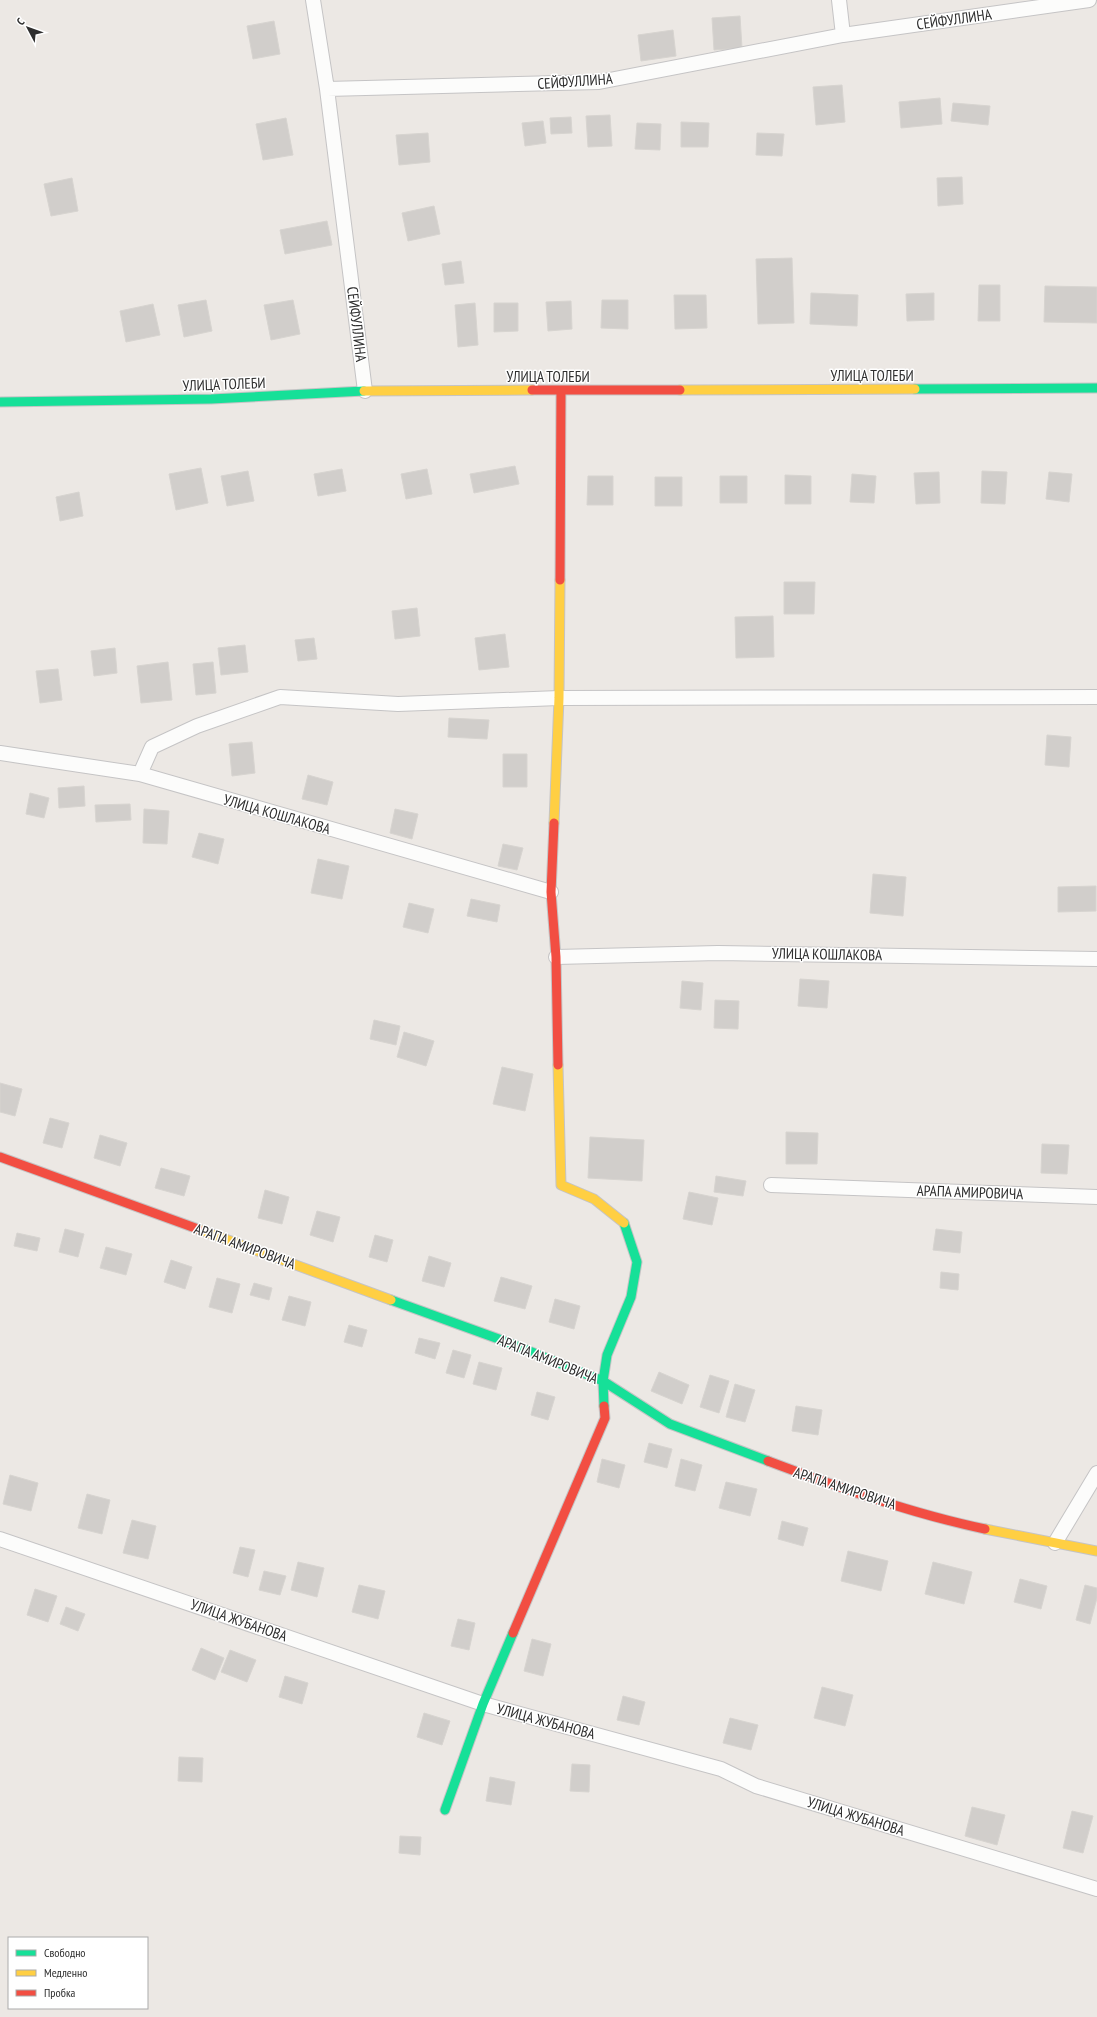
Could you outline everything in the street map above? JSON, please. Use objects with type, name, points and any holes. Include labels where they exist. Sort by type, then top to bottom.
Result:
[{"type":"street","name":"СЕЙФУЛЛИНА","points":[[313,0],[327,89],[365,391]]},
{"type":"street","points":[[839,0],[843,34]]},
{"type":"street","name":"СЕЙФУЛЛИНА","points":[[327,89],[599,82],[843,34],[1089,0]]},
{"type":"street","name":"УЛИЦА ТОЛЕБИ","points":[[0,402],[211,399],[365,391],[1097,388]]},
{"type":"street","points":[[445,1810],[483,1704],[605,1418],[603,1381],[607,1354],[630,1298],[638,1262],[624,1222],[594,1199],[561,1185],[556,957],[551,892],[559,698],[561,390]]},
{"type":"street","points":[[140,774],[152,747],[197,726],[280,697],[398,704],[559,698],[1097,697]]},
{"type":"street","name":"УЛИЦА КОШЛАКОВА","points":[[0,753],[140,774],[551,892]]},
{"type":"street","name":"УЛИЦА КОШЛАКОВА","points":[[556,957],[718,953],[1097,959]]},
{"type":"street","name":"АРАПА АМИРОВИЧА","points":[[0,1157],[507,1342],[603,1381],[670,1424],[823,1482],[957,1523],[1097,1551]]},
{"type":"street","name":"АРАПА АМИРОВИЧА","points":[[771,1185],[1097,1196]]},
{"type":"street","points":[[1055,1543],[1097,1472]]},
{"type":"street","name":"УЛИЦА ЖУБАНОВА","points":[[0,1539],[483,1704],[720,1769],[756,1786],[1097,1889]]},
{"type":"building","points":[[740,16],[742,48],[714,50],[712,18]]},
{"type":"building","points":[[274,21],[280,54],[253,59],[247,26]]},
{"type":"building","points":[[673,30],[676,56],[641,61],[638,35]]},
{"type":"building","points":[[842,85],[845,122],[816,125],[813,87]]},
{"type":"building","points":[[940,98],[942,124],[901,128],[899,102]]},
{"type":"building","points":[[953,103],[990,106],[988,125],[951,121]]},
{"type":"building","points":[[610,115],[612,146],[588,147],[586,116]]},
{"type":"building","points":[[571,117],[572,133],[551,134],[550,118]]},
{"type":"building","points":[[286,118],[293,155],[263,160],[256,124]]},
{"type":"building","points":[[543,121],[546,143],[525,146],[522,123]]},
{"type":"building","points":[[681,122],[709,123],[708,147],[681,147]]},
{"type":"building","points":[[637,123],[661,124],[660,150],[635,149]]},
{"type":"building","points":[[428,133],[430,162],[399,165],[396,135]]},
{"type":"building","points":[[757,133],[784,134],[782,156],[756,155]]},
{"type":"building","points":[[962,177],[963,204],[938,206],[937,178]]},
{"type":"building","points":[[72,178],[78,211],[51,216],[44,184]]},
{"type":"building","points":[[434,206],[440,234],[408,241],[402,213]]},
{"type":"building","points":[[327,221],[332,245],[285,254],[280,230]]},
{"type":"building","points":[[792,258],[794,323],[758,324],[756,259]]},
{"type":"building","points":[[461,261],[464,283],[445,285],[442,264]]},
{"type":"building","points":[[979,285],[1000,285],[1000,321],[978,321]]},
{"type":"building","points":[[1045,286],[1097,287],[1097,323],[1044,322]]},
{"type":"building","points":[[811,293],[858,295],[857,326],[810,324]]},
{"type":"building","points":[[934,293],[934,320],[907,321],[906,294]]},
{"type":"building","points":[[674,295],[706,295],[707,328],[675,329]]},
{"type":"building","points":[[206,300],[212,331],[184,337],[178,305]]},
{"type":"building","points":[[293,300],[300,334],[271,340],[264,305]]},
{"type":"building","points":[[602,300],[628,300],[628,329],[601,328]]},
{"type":"building","points":[[571,301],[572,329],[548,331],[546,302]]},
{"type":"building","points":[[475,303],[478,345],[458,347],[455,305]]},
{"type":"building","points":[[494,303],[518,303],[518,331],[494,332]]},
{"type":"building","points":[[153,304],[160,335],[126,342],[120,311]]},
{"type":"building","points":[[515,466],[519,484],[474,493],[470,474]]},
{"type":"building","points":[[201,468],[208,503],[176,510],[169,474]]},
{"type":"building","points":[[342,469],[346,491],[318,496],[314,474]]},
{"type":"building","points":[[427,469],[432,494],[406,499],[401,474]]},
{"type":"building","points":[[248,471],[254,501],[227,506],[221,476]]},
{"type":"building","points":[[982,471],[1007,472],[1005,504],[981,503]]},
{"type":"building","points":[[939,472],[940,503],[916,504],[914,473]]},
{"type":"building","points":[[1049,472],[1072,474],[1069,502],[1046,499]]},
{"type":"building","points":[[852,474],[876,476],[874,503],[850,502]]},
{"type":"building","points":[[785,475],[811,476],[811,504],[785,504]]},
{"type":"building","points":[[588,476],[613,476],[613,505],[587,505]]},
{"type":"building","points":[[720,476],[747,476],[747,503],[720,503]]},
{"type":"building","points":[[655,477],[682,477],[682,506],[655,506]]},
{"type":"building","points":[[79,492],[83,516],[60,521],[56,497]]},
{"type":"building","points":[[784,582],[815,582],[814,614],[784,614]]},
{"type":"building","points":[[417,608],[420,636],[395,639],[392,611]]},
{"type":"building","points":[[773,616],[774,657],[736,658],[735,617]]},
{"type":"building","points":[[505,634],[509,667],[479,670],[475,638]]},
{"type":"building","points":[[314,638],[317,659],[298,661],[295,640]]},
{"type":"building","points":[[245,645],[248,672],[221,675],[218,648]]},
{"type":"building","points":[[115,648],[117,673],[94,676],[91,651]]},
{"type":"building","points":[[168,662],[172,700],[141,703],[137,666]]},
{"type":"building","points":[[213,662],[216,693],[196,695],[193,664]]},
{"type":"building","points":[[58,669],[62,700],[40,703],[36,671]]},
{"type":"building","points":[[449,718],[489,720],[487,739],[448,737]]},
{"type":"building","points":[[1047,735],[1071,737],[1069,767],[1045,765]]},
{"type":"building","points":[[252,742],[255,773],[232,776],[229,744]]},
{"type":"building","points":[[503,754],[527,754],[527,787],[503,787]]},
{"type":"building","points":[[308,775],[333,782],[327,805],[302,799]]},
{"type":"building","points":[[84,786],[85,806],[59,808],[58,788]]},
{"type":"building","points":[[30,793],[49,798],[44,818],[26,814]]},
{"type":"building","points":[[130,804],[131,820],[96,822],[95,805]]},
{"type":"building","points":[[144,809],[169,811],[167,844],[143,843]]},
{"type":"building","points":[[395,809],[418,814],[412,839],[390,833]]},
{"type":"building","points":[[199,833],[224,839],[218,864],[192,857]]},
{"type":"building","points":[[503,844],[523,848],[517,870],[498,866]]},
{"type":"building","points":[[318,859],[349,866],[342,899],[311,893]]},
{"type":"building","points":[[873,874],[906,877],[903,916],[870,913]]},
{"type":"building","points":[[1096,886],[1096,911],[1058,912],[1058,887]]},
{"type":"building","points":[[471,899],[500,905],[497,922],[467,916]]},
{"type":"building","points":[[409,903],[434,909],[428,933],[403,927]]},
{"type":"building","points":[[800,979],[829,981],[827,1008],[798,1006]]},
{"type":"building","points":[[682,981],[703,983],[701,1010],[680,1008]]},
{"type":"building","points":[[715,1000],[739,1001],[738,1029],[714,1028]]},
{"type":"building","points":[[374,1020],[400,1026],[396,1045],[370,1039]]},
{"type":"building","points":[[404,1032],[434,1041],[426,1066],[397,1057]]},
{"type":"building","points":[[502,1067],[533,1074],[525,1111],[493,1104]]},
{"type":"building","points":[[0,1083],[22,1089],[15,1116],[0,1112]]},
{"type":"building","points":[[50,1118],[69,1123],[62,1148],[43,1143]]},
{"type":"building","points":[[786,1132],[818,1133],[817,1164],[786,1164]]},
{"type":"building","points":[[100,1135],[127,1143],[120,1166],[94,1158]]},
{"type":"building","points":[[590,1137],[644,1140],[642,1181],[588,1178]]},
{"type":"building","points":[[1042,1144],[1069,1145],[1067,1174],[1041,1173]]},
{"type":"building","points":[[161,1168],[190,1176],[184,1196],[155,1188]]},
{"type":"building","points":[[716,1176],[746,1181],[743,1196],[714,1192]]},
{"type":"building","points":[[265,1190],[289,1197],[282,1224],[258,1218]]},
{"type":"building","points":[[689,1192],[718,1198],[712,1225],[683,1219]]},
{"type":"building","points":[[317,1211],[340,1217],[333,1242],[310,1235]]},
{"type":"building","points":[[65,1229],[84,1234],[78,1257],[59,1252]]},
{"type":"building","points":[[936,1229],[962,1232],[960,1253],[933,1250]]},
{"type":"building","points":[[17,1233],[40,1238],[37,1251],[14,1246]]},
{"type":"building","points":[[375,1235],[393,1240],[387,1262],[369,1257]]},
{"type":"building","points":[[106,1247],[132,1254],[126,1275],[100,1268]]},
{"type":"building","points":[[429,1256],[451,1263],[444,1287],[422,1281]]},
{"type":"building","points":[[171,1260],[192,1267],[185,1289],[164,1282]]},
{"type":"building","points":[[941,1272],[959,1274],[958,1290],[940,1288]]},
{"type":"building","points":[[501,1277],[532,1286],[525,1309],[494,1301]]},
{"type":"building","points":[[217,1278],[240,1284],[232,1313],[209,1307]]},
{"type":"building","points":[[254,1283],[272,1288],[269,1300],[250,1295]]},
{"type":"building","points":[[289,1296],[311,1302],[305,1326],[282,1320]]},
{"type":"building","points":[[555,1299],[580,1306],[574,1329],[549,1322]]},
{"type":"building","points":[[349,1325],[367,1330],[362,1347],[344,1342]]},
{"type":"building","points":[[419,1338],[440,1343],[435,1359],[415,1353]]},
{"type":"building","points":[[453,1350],[471,1355],[464,1378],[446,1373]]},
{"type":"building","points":[[479,1362],[502,1368],[496,1390],[473,1384]]},
{"type":"building","points":[[659,1372],[689,1385],[682,1404],[651,1391]]},
{"type":"building","points":[[710,1375],[729,1381],[719,1413],[700,1407]]},
{"type":"building","points":[[735,1384],[755,1390],[745,1422],[726,1417]]},
{"type":"building","points":[[537,1392],[555,1397],[548,1420],[531,1415]]},
{"type":"building","points":[[796,1406],[822,1410],[818,1435],[792,1431]]},
{"type":"building","points":[[649,1443],[672,1449],[667,1468],[644,1462]]},
{"type":"building","points":[[602,1459],[625,1465],[619,1488],[597,1482]]},
{"type":"building","points":[[681,1459],[702,1465],[695,1491],[675,1486]]},
{"type":"building","points":[[10,1475],[38,1483],[31,1511],[3,1504]]},
{"type":"building","points":[[726,1482],[757,1489],[750,1516],[719,1508]]},
{"type":"building","points":[[87,1494],[110,1500],[102,1534],[78,1528]]},
{"type":"building","points":[[132,1520],[156,1526],[148,1559],[123,1553]]},
{"type":"building","points":[[782,1521],[808,1528],[803,1546],[778,1539]]},
{"type":"building","points":[[240,1547],[255,1550],[248,1577],[233,1573]]},
{"type":"building","points":[[848,1551],[888,1561],[881,1591],[841,1581]]},
{"type":"building","points":[[298,1562],[324,1568],[317,1597],[291,1590]]},
{"type":"building","points":[[933,1562],[972,1572],[964,1604],[925,1594]]},
{"type":"building","points":[[264,1571],[286,1576],[280,1595],[259,1590]]},
{"type":"building","points":[[1020,1579],[1047,1586],[1041,1609],[1014,1602]]},
{"type":"building","points":[[359,1585],[385,1591],[378,1619],[352,1612]]},
{"type":"building","points":[[1085,1585],[1097,1588],[1097,1598],[1090,1624],[1076,1620]]},
{"type":"building","points":[[35,1589],[57,1596],[48,1622],[27,1615]]},
{"type":"building","points":[[66,1607],[85,1614],[78,1631],[60,1624]]},
{"type":"building","points":[[458,1619],[475,1623],[469,1650],[451,1646]]},
{"type":"building","points":[[532,1639],[551,1644],[543,1676],[524,1671]]},
{"type":"building","points":[[201,1648],[224,1658],[215,1680],[192,1670]]},
{"type":"building","points":[[230,1650],[256,1660],[247,1682],[221,1672]]},
{"type":"building","points":[[285,1676],[308,1683],[302,1704],[279,1697]]},
{"type":"building","points":[[822,1687],[853,1695],[845,1726],[814,1718]]},
{"type":"building","points":[[623,1696],[645,1702],[639,1725],[617,1720]]},
{"type":"building","points":[[424,1713],[450,1721],[442,1745],[417,1737]]},
{"type":"building","points":[[730,1718],[758,1725],[751,1750],[723,1743]]},
{"type":"building","points":[[179,1757],[203,1758],[202,1782],[178,1781]]},
{"type":"building","points":[[572,1764],[590,1765],[589,1792],[570,1791]]},
{"type":"building","points":[[490,1777],[515,1782],[511,1805],[486,1801]]},
{"type":"building","points":[[972,1807],[1005,1815],[997,1845],[965,1836]]},
{"type":"building","points":[[1072,1811],[1093,1816],[1083,1853],[1063,1848]]},
{"type":"building","points":[[400,1836],[421,1837],[420,1855],[399,1853]]},
{"type":"traffic: fast","points":[[915,389],[1097,388]]},
{"type":"traffic: fast","points":[[0,402],[211,399],[364,391]]},
{"type":"traffic: fast","points":[[604,1406],[603,1381],[607,1355],[631,1297],[637,1262],[624,1223]]},
{"type":"traffic: fast","points":[[391,1300],[507,1342],[603,1381],[670,1424],[768,1461]]},
{"type":"traffic: fast","points":[[445,1810],[483,1704],[513,1633]]},
{"type":"traffic: slow","points":[[680,390],[915,389]]},
{"type":"traffic: slow","points":[[364,391],[532,390]]},
{"type":"traffic: slow","points":[[554,823],[559,698],[560,580]]},
{"type":"traffic: slow","points":[[558,1065],[561,1185],[594,1199],[624,1223]]},
{"type":"traffic: slow","points":[[198,1229],[391,1300]]},
{"type":"traffic: slow","points":[[985,1529],[1097,1551]]},
{"type":"traffic: jam","points":[[532,390],[680,390]]},
{"type":"traffic: jam","points":[[560,580],[561,390]]},
{"type":"traffic: jam","points":[[554,823],[551,892],[556,957],[558,1065]]},
{"type":"traffic: jam","points":[[0,1157],[198,1229]]},
{"type":"traffic: jam","points":[[513,1633],[605,1418],[604,1406]]},
{"type":"traffic: jam","points":[[768,1461],[903,1508],[985,1529]]}]
